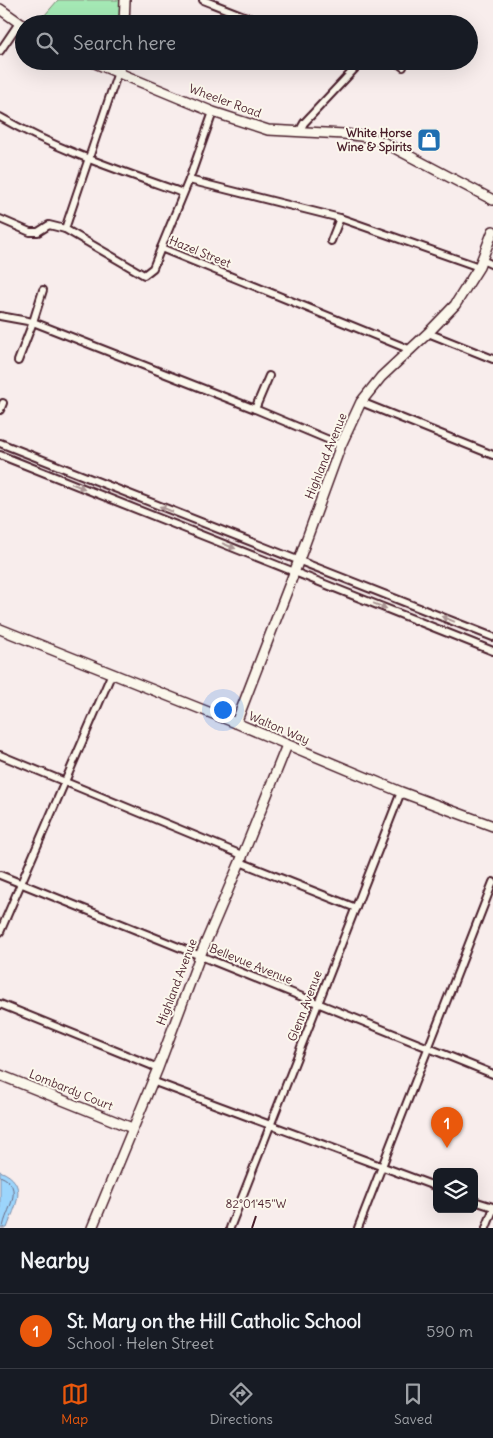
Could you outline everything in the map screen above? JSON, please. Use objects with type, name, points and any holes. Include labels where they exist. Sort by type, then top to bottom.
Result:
[{"type":"main road","points":[[124,15],[125,0]]},
{"type":"main road","points":[[0,8],[15,19]]},
{"type":"main road","name":"Wheeler Road","points":[[113,70],[213,112],[268,130],[344,134],[368,137],[383,142],[493,200]]},
{"type":"main road","name":"Highland Avenue","points":[[236,723],[295,572],[341,446],[361,402],[381,377],[411,350],[455,305],[480,264],[493,231]]},
{"type":"main road","name":"Walton Way","points":[[0,629],[236,723],[401,792],[493,826]]},
{"type":"main road","name":"Highland Avenue","points":[[92,1228],[158,1068],[200,956],[287,745]]},
{"type":"main road","name":"Lombardy Court","points":[[0,1074],[132,1128]]},
{"type":"street","points":[[203,0],[241,15]]},
{"type":"street","points":[[0,51],[15,32]]},
{"type":"street","points":[[299,132],[304,123],[352,70]]},
{"type":"street","points":[[0,219],[30,232],[38,232],[49,225],[65,229],[118,72]]},
{"type":"street","points":[[161,248],[189,180],[213,112]]},
{"type":"street","points":[[0,117],[23,130],[89,159],[183,194]]},
{"type":"street","points":[[189,180],[340,218],[480,264],[493,265]]},
{"type":"street","points":[[331,241],[340,218]]},
{"type":"street","name":"Hazel Street","points":[[65,229],[144,274],[153,268],[161,248],[411,350]]},
{"type":"street","points":[[18,362],[43,290]]},
{"type":"street","points":[[0,316],[33,322],[255,409],[341,446]]},
{"type":"street","points":[[428,333],[493,359]]},
{"type":"street","points":[[255,409],[269,376]]},
{"type":"street","points":[[361,402],[493,455]]},
{"type":"street","points":[[0,410],[3,403]]},
{"type":"street","points":[[0,443],[493,637]]},
{"type":"street","points":[[0,455],[493,651]]},
{"type":"street","points":[[57,478],[61,468]]},
{"type":"street","points":[[176,525],[180,515]]},
{"type":"street","points":[[404,615],[408,603]]},
{"type":"street","points":[[459,638],[464,625]]},
{"type":"street","points":[[0,932],[112,673]]},
{"type":"street","points":[[0,755],[356,908]]},
{"type":"street","name":"Glenn Avenue","points":[[230,1228],[401,792]]},
{"type":"street","name":"Bellevue Avenue","points":[[0,875],[493,1074]]},
{"type":"street","points":[[358,1228],[493,882]]},
{"type":"street","points":[[0,1004],[158,1068]]},
{"type":"street","points":[[152,1081],[433,1186]]},
{"type":"street","points":[[478,1203],[493,1209],[486,1228]]},
{"type":"green space","points":[[58,0],[122,0],[121,15],[45,15]]},
{"type":"water","points":[[0,1171],[15,1182],[18,1189],[18,1196],[7,1228],[0,1228]]},
{"type":"place","name":"White Horse Wine & Spirits","points":[[429,140]]},
{"type":"place","name":"St. Mary on the Hill Catholic School","points":[[447,1148]]}]
